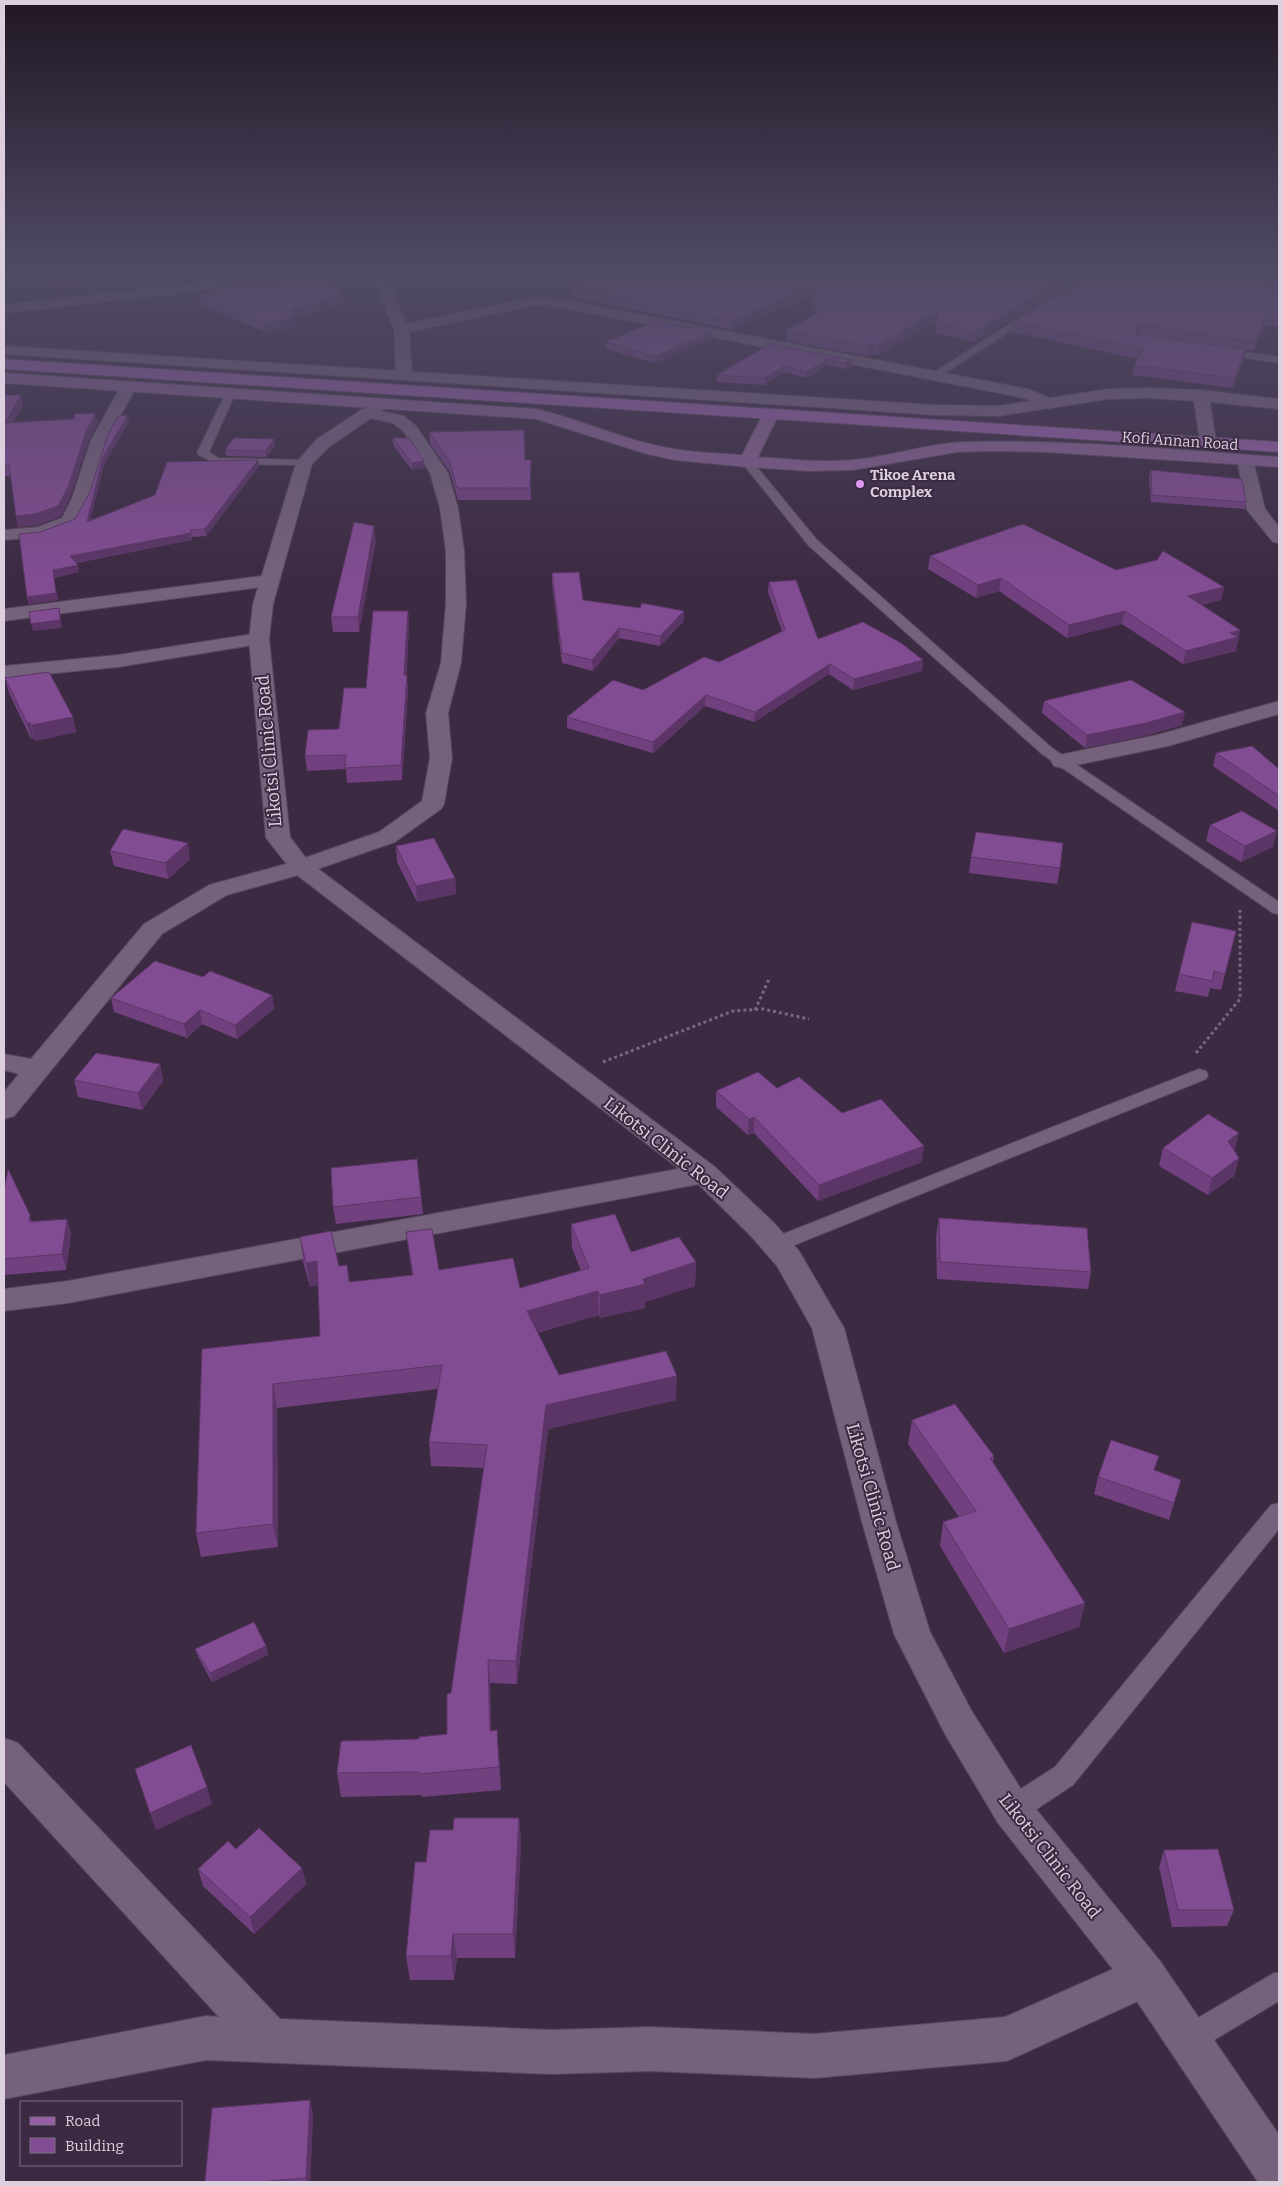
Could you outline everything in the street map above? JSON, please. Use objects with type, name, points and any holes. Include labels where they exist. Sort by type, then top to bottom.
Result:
[{"type":"main road","points":[[5,376],[231,392],[373,408],[536,414],[562,420],[647,449],[747,462],[808,466],[853,464],[957,448],[990,446],[1045,447],[1279,462]]},
{"type":"main road","name":"Kofi Annan Road","points":[[5,376],[771,414],[1279,447]]},
{"type":"main road","points":[[747,462],[771,414]]},
{"type":"street","points":[[419,375],[936,410],[999,411],[1108,394],[1150,393],[1279,404]]},
{"type":"street","points":[[922,375],[1028,394],[1050,404]]},
{"type":"street","points":[[4,535],[41,532],[70,521],[81,498],[99,440],[129,386]]},
{"type":"street","points":[[1201,396],[1208,442]]},
{"type":"street","points":[[4,1110],[153,928],[218,890],[302,868],[387,836],[433,804],[441,758],[437,713],[451,663],[456,603],[455,551],[449,508],[439,473],[410,429],[398,419],[373,408]]},
{"type":"street","name":"Likotsi Clinic Road","points":[[373,408],[323,443],[304,463],[269,581],[259,638],[278,838],[302,868],[705,1174],[776,1244],[788,1259],[828,1328],[852,1422],[912,1634],[958,1722],[1012,1810],[1145,1976],[1279,2174]]},
{"type":"street","points":[[1245,460],[1256,510],[1279,538]]},
{"type":"street","points":[[4,615],[269,581]]},
{"type":"street","points":[[4,672],[118,661],[259,638]]},
{"type":"street","points":[[1062,761],[1160,741],[1279,707]]},
{"type":"street","points":[[4,1062],[36,1069]]},
{"type":"street","points":[[4,1300],[97,1287],[705,1174]]},
{"type":"street","points":[[4,1755],[271,2041]]},
{"type":"street","points":[[4,2077],[206,2038],[552,2052],[650,2049],[814,2056],[1007,2039],[1145,1976]]},
{"type":"lane","points":[[231,392],[203,453],[217,461],[304,463]]},
{"type":"lane","points":[[747,462],[813,543],[1047,751],[1279,909]]},
{"type":"lane","points":[[776,1244],[1199,1075]]},
{"type":"lane","points":[[1012,1810],[1064,1776],[1279,1512]]},
{"type":"lane","points":[[1189,2039],[1274,1987],[1279,1987]]},
{"type":"path","points":[[1199,1075],[1185,1066],[1240,999],[1240,899],[1250,888]]},
{"type":"path","points":[[755,1010],[770,977]]},
{"type":"path","points":[[572,1074],[733,1011],[763,1009],[809,1019]]},
{"type":"building","points":[[717,375],[770,375],[765,378]]},
{"type":"building","points":[[1211,375],[1235,375],[1234,378]]},
{"type":"building","points":[[4,395],[21,395],[5,423],[74,419],[75,414],[96,413],[87,429],[68,487],[58,506],[35,514],[16,516],[9,465],[4,466]]},
{"type":"building","points":[[128,415],[103,457],[87,522],[155,495],[167,462],[258,460],[205,529],[191,530],[191,533],[70,556],[78,565],[53,570],[56,593],[27,597],[19,534],[40,532],[75,519],[90,492],[108,434],[118,416]]},
{"type":"building","points":[[524,430],[525,460],[531,460],[530,488],[457,488],[449,460],[429,432]]},
{"type":"building","points":[[234,438],[274,439],[265,451],[225,450]]},
{"type":"building","points":[[393,438],[409,438],[424,461],[412,463]]},
{"type":"building","points":[[1151,470],[1242,479],[1246,502],[1152,495]]},
{"type":"building","points":[[354,522],[374,526],[358,617],[331,617]]},
{"type":"building","points":[[1023,524],[1116,570],[1157,560],[1163,551],[1224,587],[1188,596],[1240,630],[1230,633],[1238,637],[1186,651],[1125,611],[1069,625],[1001,578],[978,585],[930,556]]},
{"type":"building","points":[[579,572],[583,600],[640,608],[642,603],[684,611],[660,636],[619,628],[592,660],[562,653],[552,573]]},
{"type":"building","points":[[796,580],[818,639],[863,622],[901,643],[923,660],[854,679],[830,664],[755,712],[706,695],[653,742],[567,717],[613,680],[643,690],[704,657],[719,662],[785,630],[769,582]]},
{"type":"building","points":[[59,608],[60,620],[31,624],[29,612]]},
{"type":"building","points":[[373,611],[408,611],[404,675],[407,675],[401,765],[345,768],[346,755],[305,756],[308,730],[339,729],[344,688],[366,688]]},
{"type":"building","points":[[49,672],[73,717],[32,725],[27,723],[5,678]]},
{"type":"building","points":[[1131,680],[1185,712],[1146,723],[1087,735],[1044,701]]},
{"type":"building","points":[[1252,746],[1279,769],[1279,796],[1216,753]]},
{"type":"building","points":[[1242,811],[1277,831],[1245,846],[1210,825]]},
{"type":"building","points":[[123,829],[188,843],[165,863],[110,851]]},
{"type":"building","points":[[976,832],[1063,843],[1060,868],[971,857]]},
{"type":"building","points":[[434,838],[455,878],[416,886],[396,846]]},
{"type":"building","points":[[1192,922],[1236,931],[1225,974],[1214,971],[1212,981],[1179,974]]},
{"type":"building","points":[[155,961],[203,977],[210,971],[272,995],[235,1025],[200,1010],[184,1024],[111,998]]},
{"type":"building","points":[[96,1053],[160,1064],[138,1093],[74,1080]]},
{"type":"building","points":[[758,1072],[777,1088],[799,1077],[842,1113],[881,1099],[924,1146],[819,1185],[754,1117],[749,1119],[716,1091]]},
{"type":"building","points":[[1208,1114],[1239,1133],[1228,1141],[1239,1158],[1212,1178],[1163,1148]]},
{"type":"building","points":[[417,1159],[421,1197],[333,1207],[331,1168]]},
{"type":"building","points":[[8,1169],[30,1215],[29,1222],[67,1219],[62,1254],[4,1259],[4,1191]]},
{"type":"building","points":[[615,1214],[631,1252],[679,1237],[696,1262],[643,1279],[645,1284],[600,1295],[598,1291],[527,1311],[559,1375],[666,1351],[677,1376],[546,1405],[516,1661],[488,1660],[490,1731],[497,1730],[499,1767],[419,1774],[419,1772],[337,1773],[341,1741],[419,1739],[419,1737],[447,1734],[447,1694],[451,1693],[487,1445],[429,1442],[442,1365],[273,1384],[273,1524],[196,1533],[202,1349],[320,1336],[317,1261],[306,1263],[300,1237],[331,1231],[339,1266],[347,1265],[349,1282],[413,1275],[406,1232],[432,1229],[439,1270],[513,1258],[520,1288],[589,1268],[571,1224]]},
{"type":"building","points":[[939,1218],[1087,1228],[1091,1272],[940,1262]]},
{"type":"building","points":[[955,1404],[994,1456],[990,1458],[1085,1603],[1009,1629],[943,1522],[976,1511],[912,1420]]},
{"type":"building","points":[[1111,1440],[1159,1456],[1154,1470],[1181,1480],[1174,1503],[1098,1477]]},
{"type":"building","points":[[254,1622],[266,1646],[210,1673],[195,1649]]},
{"type":"building","points":[[191,1745],[207,1787],[150,1813],[135,1769]]},
{"type":"building","points":[[454,1818],[519,1818],[513,1934],[453,1934],[451,1956],[406,1956],[415,1862],[426,1862],[430,1830],[453,1830]]},
{"type":"building","points":[[259,1828],[302,1868],[250,1917],[198,1869],[228,1841],[236,1849]]},
{"type":"building","points":[[1218,1849],[1234,1910],[1178,1910],[1164,1850]]},
{"type":"building","points":[[310,2100],[306,2178],[256,2182],[205,2182],[212,2108]]},
{"type":"place","name":"Tikoe Arena Complex","points":[[860,484]]}]
